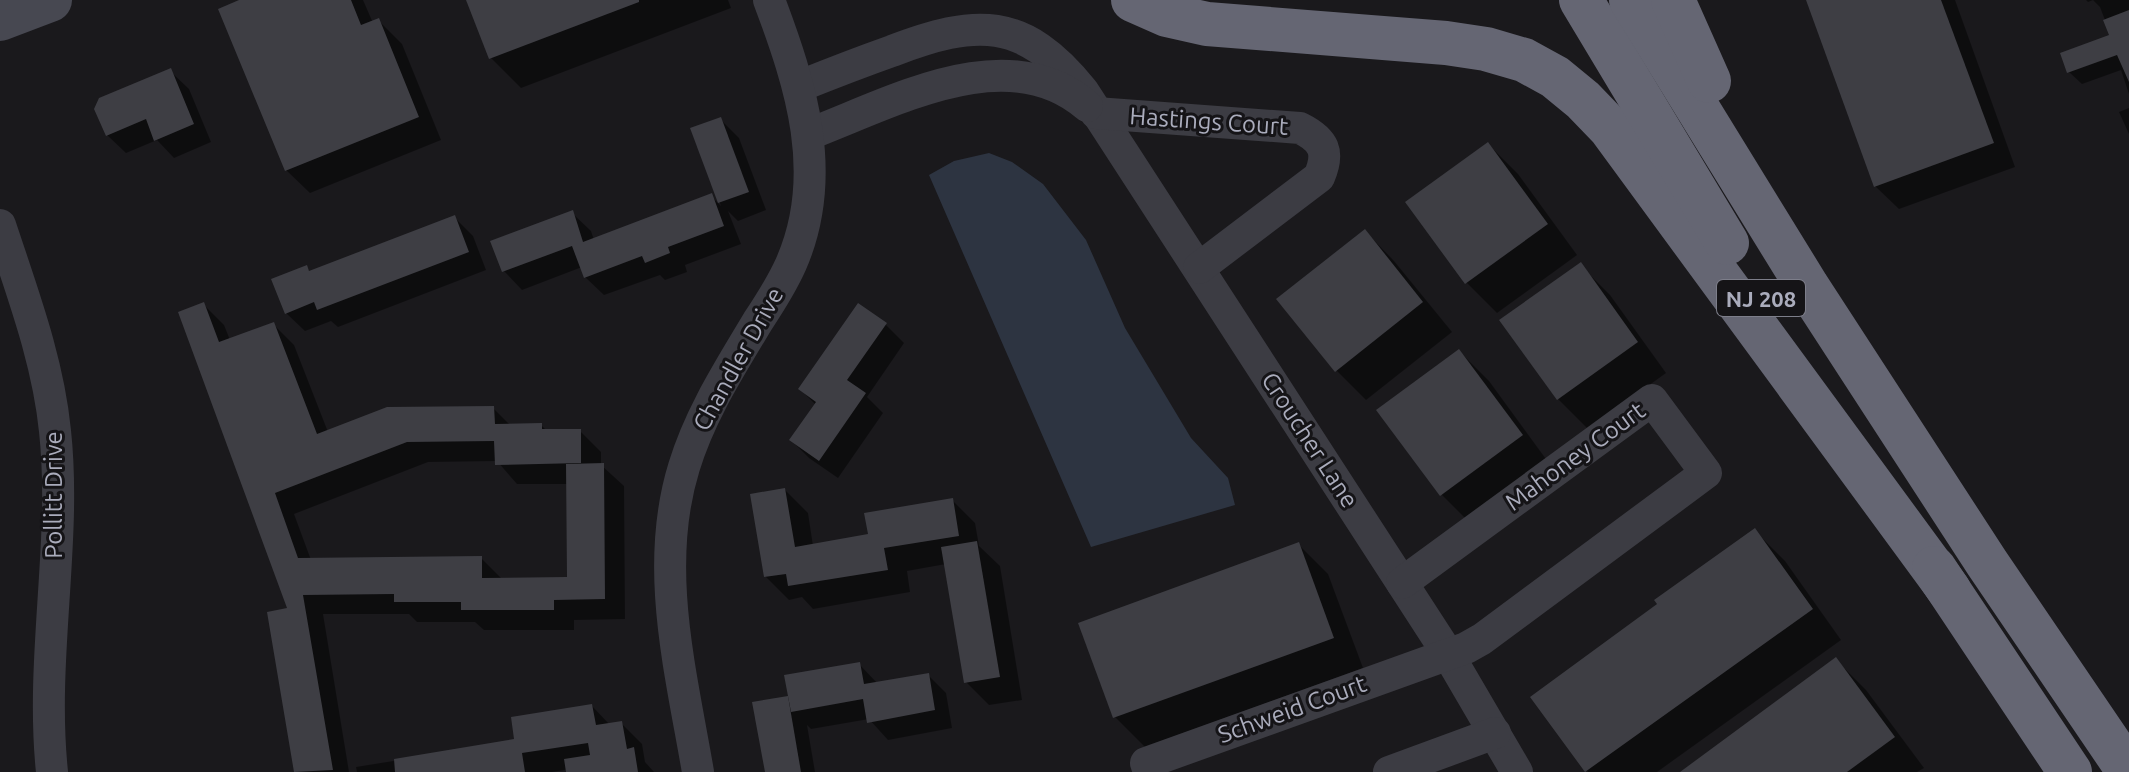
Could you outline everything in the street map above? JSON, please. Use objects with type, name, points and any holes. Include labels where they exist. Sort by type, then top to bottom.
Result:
[{"type":"highway","points":[[1133,0],[1167,15],[1207,24],[1446,43],[1486,49],[1524,60],[1555,77],[1610,128],[1949,590]]},
{"type":"highway","name":"NJ 208","points":[[1581,0],[1723,237],[1949,590],[2070,772]]},
{"type":"highway","name":"NJ 208","points":[[1631,0],[1837,333],[1987,563],[2129,772]]},
{"type":"highway","points":[[1673,0],[1709,82],[1837,333]]},
{"type":"main road","points":[[0,19],[50,0]]},
{"type":"street","name":"Chandler Drive","points":[[698,772],[670,589],[675,509],[684,467],[700,424],[791,264],[802,234],[808,203],[809,134],[800,86],[769,0]]},
{"type":"street","name":"Croucher Lane","points":[[800,86],[932,36],[960,29],[991,29],[1018,36],[1044,50],[1064,68],[1083,91],[1199,268],[1448,654],[1517,772]]},
{"type":"street","name":"Croucher Lane","points":[[809,134],[937,86],[968,77],[997,74],[1053,86],[1077,97],[1096,113]]},
{"type":"street","name":"Hastings Court","points":[[1096,113],[1300,128],[1315,135],[1324,147],[1326,162],[1319,177],[1199,268]]},
{"type":"street","name":"Pollitt Drive","points":[[0,225],[34,329],[55,434],[56,516],[47,706],[52,772]]},
{"type":"street","name":"Mahoney Court","points":[[1402,583],[1652,400],[1706,473],[1482,639],[1448,654]]},
{"type":"street","name":"Schweid Court","points":[[1149,772],[1146,763],[1448,654]]},
{"type":"street","points":[[1389,772],[1495,733]]},
{"type":"water","points":[[989,153],[1012,162],[1043,184],[1086,240],[1125,328],[1191,438],[1228,478],[1235,505],[1091,547],[929,175],[954,161]]},
{"type":"building","points":[[239,0],[351,0],[361,25],[379,18],[419,117],[285,171],[218,9]]},
{"type":"building","points":[[466,0],[639,0],[639,2],[489,59]]},
{"type":"building","points":[[1806,0],[1941,0],[1994,143],[1874,187]]},
{"type":"building","points":[[2129,10],[2129,82],[2117,55],[2067,73],[2060,53],[2109,35],[2103,20]]},
{"type":"building","points":[[171,68],[194,124],[154,141],[146,119],[106,136],[94,109],[99,98]]},
{"type":"building","points":[[721,117],[749,192],[718,203],[690,128]]},
{"type":"building","points":[[1488,142],[1548,224],[1465,284],[1405,202]]},
{"type":"building","points":[[712,193],[724,226],[668,247],[670,253],[645,263],[642,256],[584,278],[572,246],[502,272],[490,241],[573,210],[583,242]]},
{"type":"building","points":[[455,215],[469,252],[317,310],[314,302],[285,314],[271,279],[307,265],[309,271]]},
{"type":"building","points":[[1365,229],[1423,302],[1335,372],[1276,299]]},
{"type":"building","points":[[1581,262],[1638,342],[1557,400],[1499,320]]},
{"type":"building","points":[[204,302],[219,342],[274,322],[317,434],[387,407],[494,406],[495,424],[542,423],[542,429],[581,429],[581,463],[495,465],[494,441],[407,442],[275,493],[298,558],[482,556],[482,578],[567,577],[566,464],[604,463],[605,599],[554,600],[554,610],[461,610],[461,602],[394,602],[394,594],[303,595],[333,770],[294,772],[267,612],[287,608],[178,312]]},
{"type":"building","points":[[858,303],[887,323],[847,380],[866,393],[819,461],[789,440],[816,402],[798,389]]},
{"type":"building","points":[[1459,349],[1523,435],[1440,496],[1376,410]]},
{"type":"building","points":[[785,488],[795,547],[868,534],[864,513],[953,498],[959,536],[884,548],[888,570],[788,586],[786,574],[764,577],[750,494]]},
{"type":"building","points":[[1755,528],[1813,609],[1585,772],[1530,697],[1657,604],[1654,600]]},
{"type":"building","points":[[977,541],[1000,677],[964,683],[941,547]]},
{"type":"building","points":[[1299,542],[1334,638],[1113,718],[1078,623]]},
{"type":"building","points":[[1836,657],[1895,737],[1847,772],[1680,772]]},
{"type":"building","points":[[860,662],[864,684],[929,673],[935,710],[867,723],[863,699],[791,712],[784,675]]},
{"type":"building","points":[[788,696],[801,772],[765,772],[752,702]]},
{"type":"building","points":[[592,704],[596,725],[622,721],[627,749],[634,747],[638,772],[566,772],[564,759],[590,755],[588,743],[522,753],[525,772],[395,772],[394,759],[514,739],[511,717]]}]
